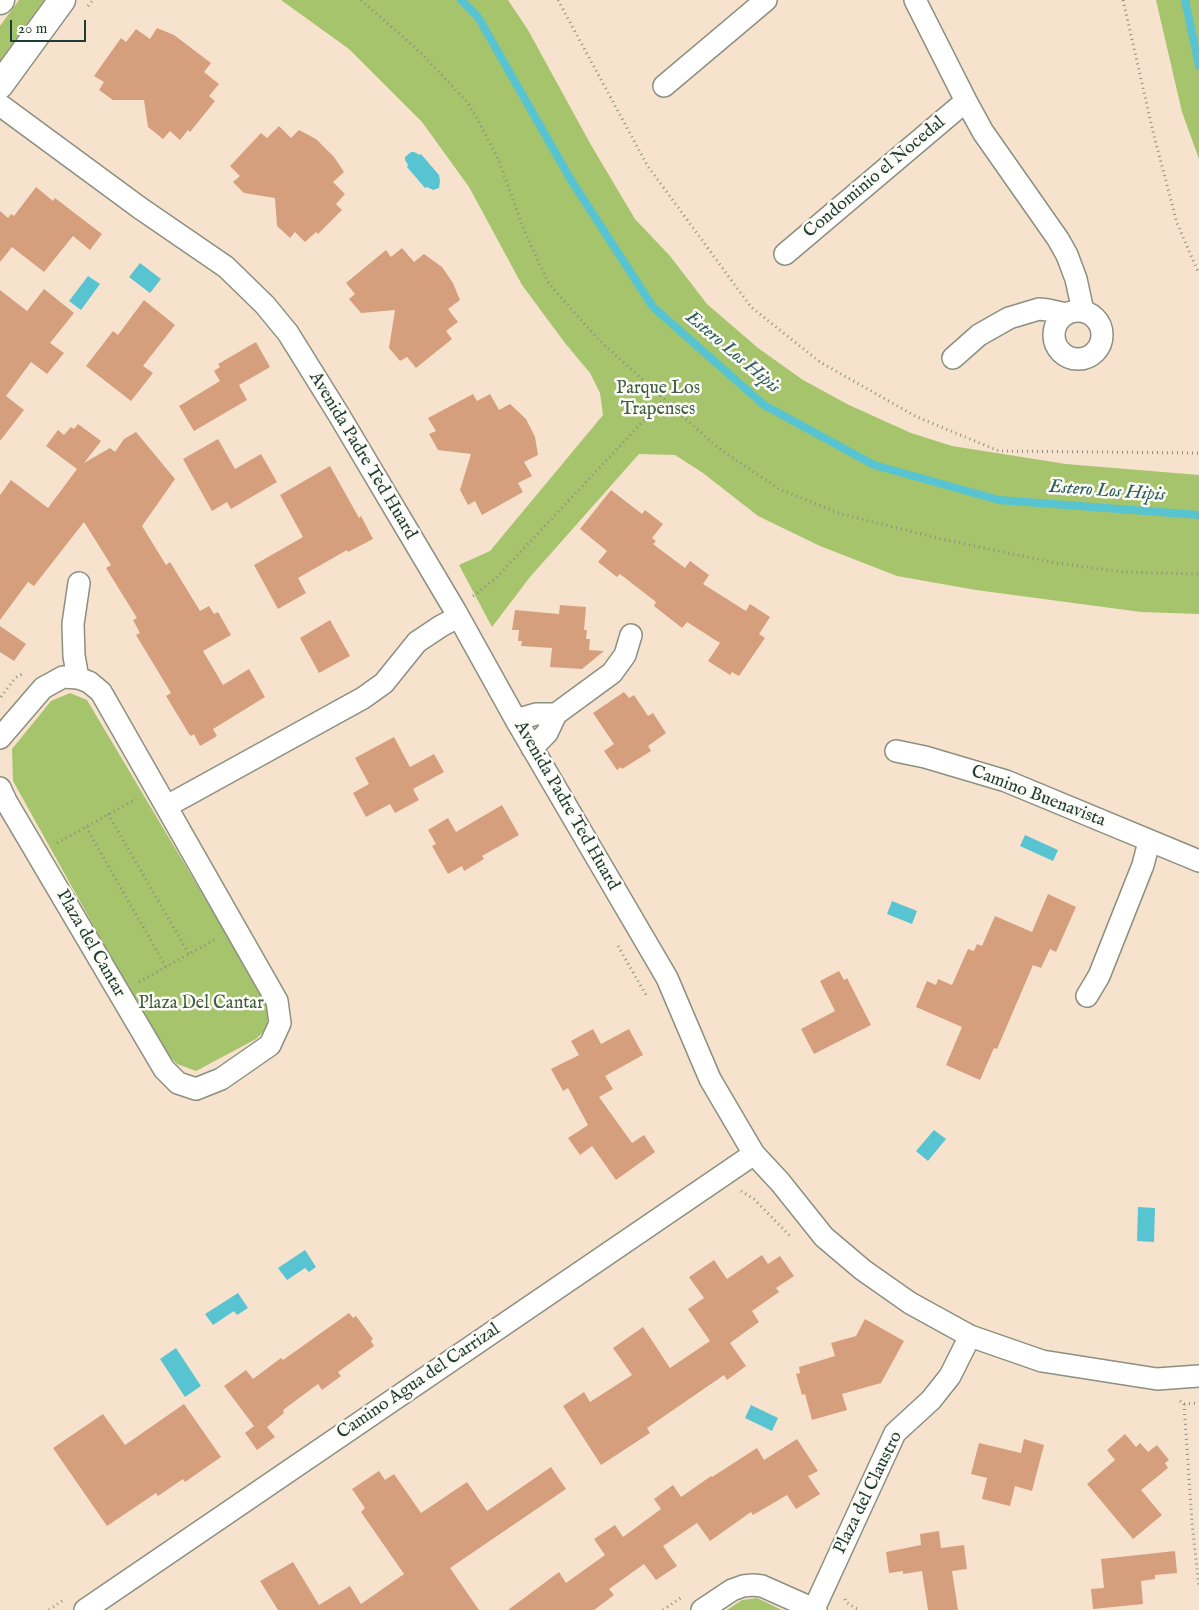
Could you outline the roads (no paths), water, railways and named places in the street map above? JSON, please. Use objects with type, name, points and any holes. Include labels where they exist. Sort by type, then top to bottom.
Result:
[{"type":"street","points":[[0,85],[62,0]]},
{"type":"street","points":[[664,86],[766,0]]},
{"type":"street","points":[[915,0],[966,101],[998,155],[1058,239],[1067,255],[1076,279],[1074,313],[1039,310],[1008,318],[979,335],[953,358]]},
{"type":"street","name":"Condominio el Nocedal","points":[[785,254],[966,101]]},
{"type":"street","name":"Avenida Padre Ted Huard","points":[[0,105],[140,208],[226,267],[265,305],[288,333],[457,614],[532,748],[667,978],[710,1079],[754,1154],[780,1182],[824,1237],[857,1265],[910,1303],[970,1336],[1042,1362],[1158,1379],[1199,1376]]},
{"type":"street","points":[[0,738],[43,688],[63,677],[78,678],[74,656],[73,624],[79,583]]},
{"type":"street","points":[[161,797],[363,698],[384,683],[417,642],[457,614]]},
{"type":"street","points":[[532,748],[547,733],[556,714],[612,673],[625,655],[631,635]]},
{"type":"street","name":"Plaza del Cantar","points":[[0,788],[164,1069],[178,1083],[196,1089],[221,1079],[270,1045],[280,1023],[277,1001],[101,692],[89,682],[78,678]]},
{"type":"street","points":[[516,720],[536,714],[556,714]]},
{"type":"street","name":"Camino Buenavista","points":[[896,751],[924,757],[1006,781],[1149,842],[1199,861]]},
{"type":"street","points":[[1087,996],[1098,976],[1132,893],[1143,865],[1149,842]]},
{"type":"street","name":"Camino Agua del Carrizal","points":[[84,1610],[754,1154]]},
{"type":"street","name":"Plaza del Claustro","points":[[702,1610],[732,1590],[753,1585],[762,1586],[815,1610],[895,1433],[931,1400],[946,1382],[970,1336]]},
{"type":"water","points":[[411,152],[421,154],[439,175],[439,188],[433,190],[425,188],[407,167],[405,157]]},
{"type":"water","points":[[140,263],[161,279],[150,293],[129,277]]},
{"type":"water","points":[[88,276],[100,284],[81,310],[69,301]]},
{"type":"water","points":[[1025,835],[1058,850],[1053,861],[1020,846]]},
{"type":"water","points":[[892,901],[917,911],[912,924],[887,914]]},
{"type":"water","points":[[934,1130],[946,1139],[928,1161],[916,1151]]},
{"type":"water","points":[[1138,1207],[1155,1208],[1154,1242],[1137,1241]]},
{"type":"water","points":[[305,1250],[316,1267],[309,1272],[305,1268],[287,1280],[278,1268]]},
{"type":"water","points":[[238,1293],[248,1308],[237,1315],[234,1311],[213,1325],[205,1314]]},
{"type":"water","points":[[176,1348],[201,1386],[185,1397],[160,1359]]},
{"type":"water","points":[[751,1405],[778,1418],[772,1431],[745,1418]]},
{"type":"waterway","name":"Estero Los Hipis","points":[[461,0],[478,17],[571,180],[653,307],[764,405],[874,465],[999,500],[1199,515]]},
{"type":"waterway","points":[[1185,0],[1199,66]]},
{"type":"park label","name":"Parque Los Trapenses","points":[[658,399]]},
{"type":"park label","name":"Plaza Del Cantar","points":[[201,1004]]}]
